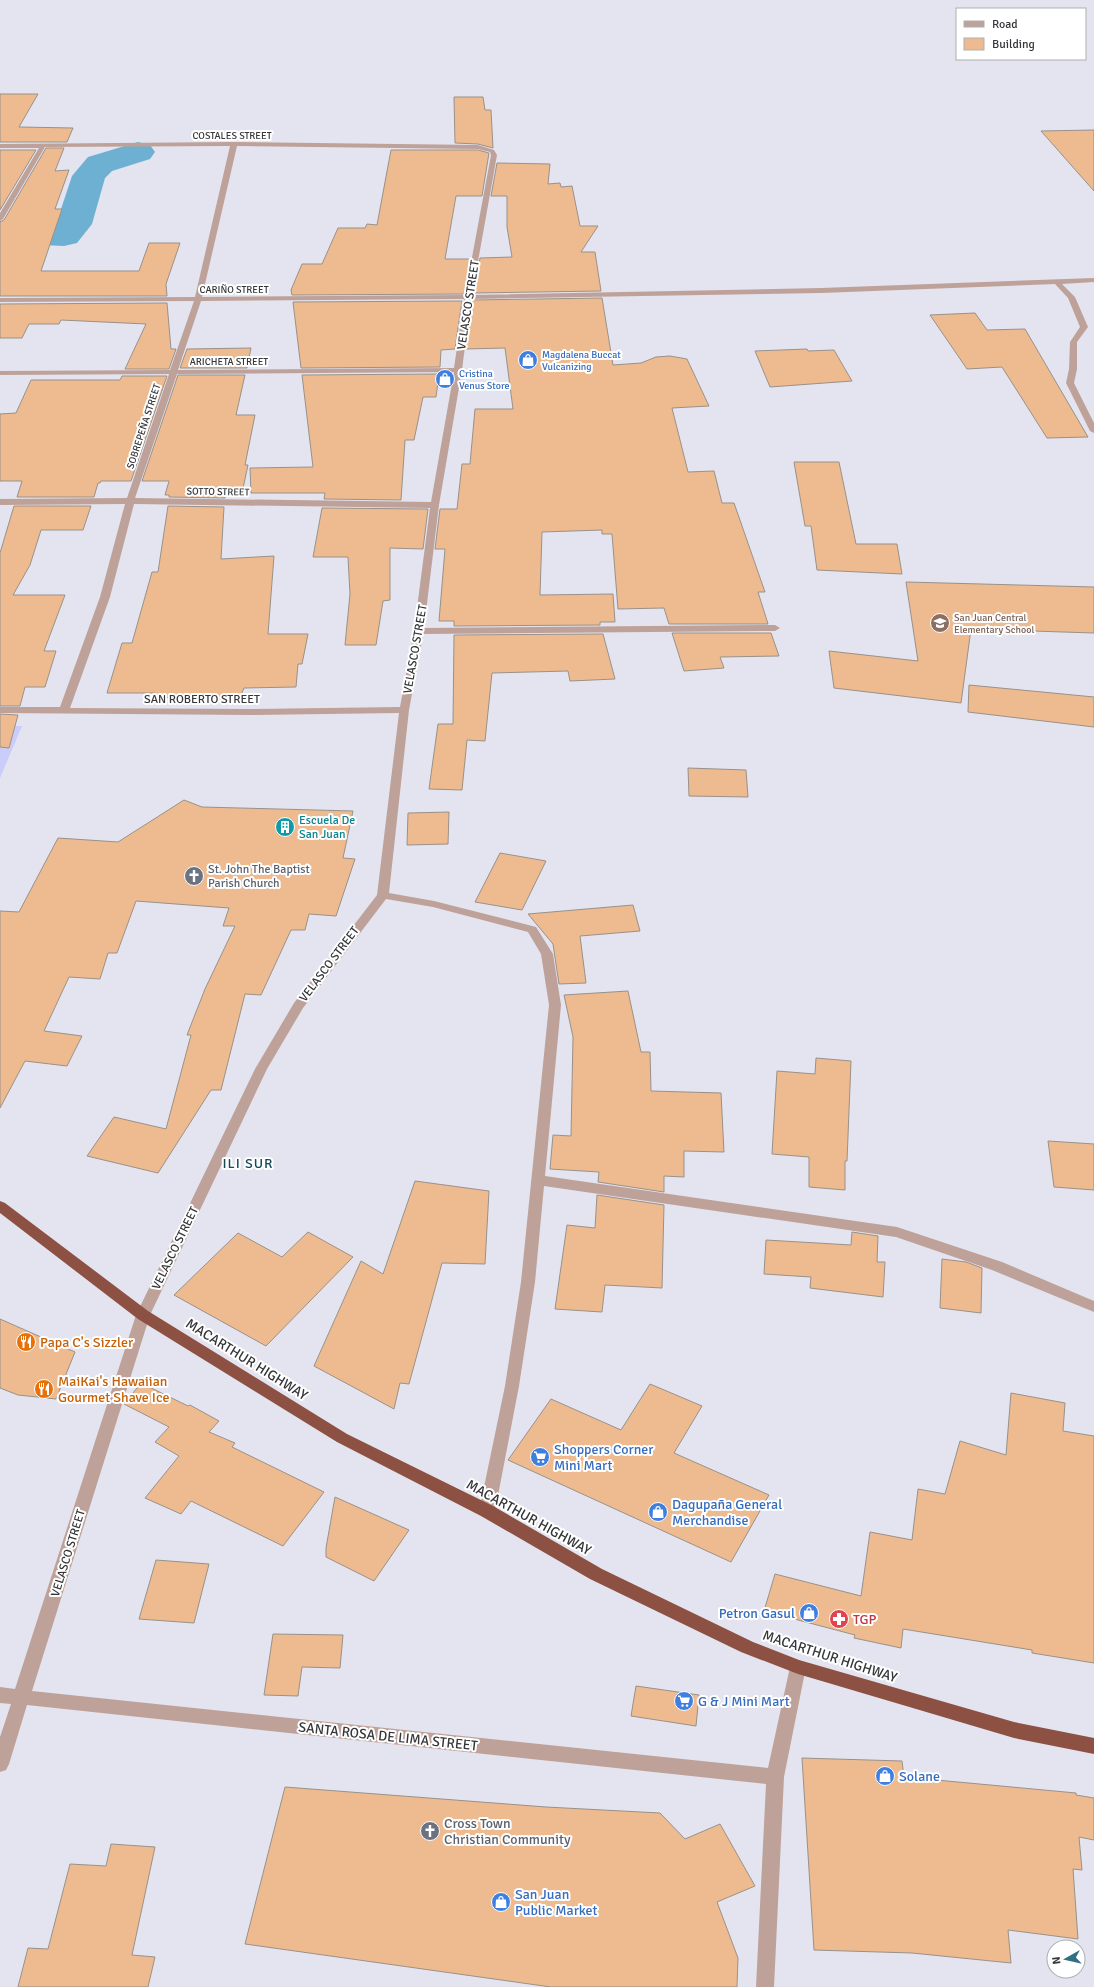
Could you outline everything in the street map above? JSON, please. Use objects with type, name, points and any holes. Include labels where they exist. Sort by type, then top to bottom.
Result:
[{"type":"highway","name":"MACARTHUR HIGHWAY","points":[[0,1206],[143,1315],[342,1438],[487,1511],[596,1574],[747,1647],[798,1667],[1014,1730],[1094,1746]]},
{"type":"street","name":"COSTALES STREET","points":[[0,146],[42,147],[234,144],[464,147]]},
{"type":"street","name":"SOBREPEÑA STREET","points":[[64,711],[105,597],[130,501],[198,299],[234,144]]},
{"type":"street","points":[[0,219],[42,147]]},
{"type":"street","name":"VELASCO STREET","points":[[0,1764],[23,1697],[143,1315],[261,1069],[298,1006],[324,970],[383,895],[404,710],[420,631],[435,505],[458,370],[468,298],[494,155],[492,151],[487,148],[464,147]]},
{"type":"street","name":"CARIÑO STREET","points":[[0,300],[468,298],[739,294],[1094,280]]},
{"type":"street","points":[[1057,282],[1071,297],[1084,327],[1074,337],[1072,344],[1073,368],[1070,383],[1094,432]]},
{"type":"street","name":"ARICHETA STREET","points":[[0,374],[458,370]]},
{"type":"street","name":"SOTTO STREET","points":[[0,502],[130,501],[435,505]]},
{"type":"street","points":[[420,631],[775,628]]},
{"type":"street","name":"SAN ROBERTO STREET","points":[[0,710],[250,712],[404,710]]},
{"type":"street","points":[[383,895],[434,904],[532,930],[547,954],[555,1005],[525,1304],[512,1386],[487,1511]]},
{"type":"street","points":[[537,1180],[897,1232],[997,1266],[1094,1307]]},
{"type":"street","points":[[765,1987],[775,1777],[798,1667]]},
{"type":"street","name":"SANTA ROSA DE LIMA STREET","points":[[0,1695],[775,1777]]},
{"type":"shaded area","points":[[0,726],[22,726],[0,778]]},
{"type":"building","points":[[0,94],[38,94],[19,127],[73,128],[67,142],[0,142]]},
{"type":"building","points":[[454,97],[483,97],[485,110],[491,110],[493,148],[478,144],[455,143]]},
{"type":"building","points":[[1094,130],[1094,191],[1041,131]]},
{"type":"building","points":[[46,148],[64,148],[55,171],[69,170],[55,209],[62,209],[41,271],[139,271],[149,243],[180,243],[166,284],[167,296],[0,296],[0,222],[4,220]]},
{"type":"building","points":[[0,150],[36,150],[0,210]]},
{"type":"building","points":[[391,150],[478,150],[489,153],[482,196],[456,196],[445,259],[470,259],[464,294],[292,295],[291,290],[302,264],[322,264],[338,228],[365,228],[367,224],[377,225]]},
{"type":"building","points":[[497,163],[550,164],[548,184],[560,183],[561,187],[572,186],[580,226],[598,226],[581,252],[595,252],[601,291],[474,293],[480,258],[512,257],[507,227],[507,196],[491,196]]},
{"type":"building","points":[[602,298],[613,365],[641,363],[656,357],[670,356],[687,359],[709,406],[672,408],[688,472],[714,471],[722,503],[734,503],[765,592],[758,592],[768,624],[669,624],[664,608],[618,609],[612,534],[602,534],[602,530],[542,532],[540,595],[613,594],[615,622],[600,622],[600,625],[454,626],[454,621],[439,621],[445,549],[435,549],[440,509],[457,509],[462,464],[470,464],[475,409],[513,409],[505,348],[466,349],[472,300]]},
{"type":"building","points":[[462,301],[455,349],[441,350],[440,367],[301,368],[293,302]]},
{"type":"building","points":[[167,303],[171,349],[176,349],[169,369],[125,369],[146,324],[61,320],[59,324],[29,324],[22,338],[0,338],[0,304]]},
{"type":"building","points":[[975,313],[987,330],[1025,329],[1088,437],[1047,438],[1002,367],[967,369],[930,315]]},
{"type":"building","points":[[251,348],[247,368],[180,368],[187,349]]},
{"type":"building","points":[[807,349],[808,351],[834,350],[852,381],[770,387],[755,351]]},
{"type":"building","points":[[439,374],[436,397],[423,397],[414,440],[405,440],[401,500],[324,499],[325,493],[251,493],[250,468],[313,467],[302,375]]},
{"type":"building","points":[[178,375],[245,375],[236,415],[255,415],[245,465],[248,465],[242,493],[225,493],[225,498],[169,497],[169,495],[165,495],[169,481],[142,481]]},
{"type":"building","points":[[122,376],[167,376],[131,481],[101,481],[98,483],[94,497],[17,497],[22,481],[0,481],[0,414],[16,413],[31,380],[120,380]]},
{"type":"building","points":[[794,462],[839,462],[856,544],[897,544],[902,574],[817,570],[811,526],[805,526]]},
{"type":"building","points":[[14,506],[91,506],[83,530],[41,530],[30,565],[13,595],[65,595],[44,651],[56,651],[45,687],[25,687],[20,706],[0,706],[0,553]]},
{"type":"building","points":[[168,506],[224,507],[221,559],[274,556],[268,634],[308,634],[302,664],[298,664],[296,687],[244,688],[239,700],[154,697],[155,693],[107,693],[122,643],[132,643],[152,572],[158,572]]},
{"type":"building","points":[[322,508],[428,509],[423,549],[390,548],[390,600],[383,601],[376,645],[345,645],[350,594],[348,557],[313,557]]},
{"type":"building","points":[[906,582],[1094,587],[1094,633],[971,629],[961,703],[834,688],[829,651],[918,661]]},
{"type":"building","points":[[672,633],[771,633],[779,656],[720,657],[724,668],[684,671]]},
{"type":"building","points":[[603,634],[615,679],[570,681],[568,671],[492,673],[485,741],[467,740],[462,790],[429,789],[438,724],[453,724],[454,635]]},
{"type":"building","points":[[969,685],[1094,697],[1094,727],[968,712]]},
{"type":"building","points":[[0,714],[18,715],[9,748],[0,747]]},
{"type":"building","points":[[688,768],[746,770],[748,797],[689,796]]},
{"type":"building","points":[[184,800],[202,807],[353,811],[343,858],[355,859],[336,916],[309,914],[305,930],[291,930],[261,995],[245,994],[221,1090],[211,1090],[158,1173],[87,1156],[114,1117],[166,1129],[191,1035],[187,1035],[205,989],[235,926],[223,926],[229,908],[136,901],[117,953],[108,953],[100,979],[69,977],[44,1031],[82,1036],[67,1066],[25,1061],[0,1108],[0,911],[19,912],[58,838],[118,842]]},
{"type":"building","points":[[449,812],[448,844],[407,845],[408,813]]},
{"type":"building","points":[[500,853],[546,861],[522,910],[475,902]]},
{"type":"building","points":[[633,905],[640,931],[580,936],[586,983],[559,984],[553,944],[528,914]]},
{"type":"building","points":[[628,991],[641,1052],[650,1052],[651,1091],[721,1093],[724,1152],[684,1151],[684,1177],[664,1176],[664,1192],[598,1182],[599,1172],[550,1169],[553,1135],[571,1136],[573,1037],[564,995]]},
{"type":"building","points":[[816,1058],[851,1061],[847,1161],[845,1161],[845,1190],[809,1187],[809,1157],[772,1154],[777,1071],[815,1074]]},
{"type":"building","points":[[1048,1141],[1094,1144],[1094,1190],[1054,1187]]},
{"type":"building","points":[[415,1181],[489,1191],[485,1264],[442,1263],[409,1384],[400,1383],[394,1409],[314,1366],[361,1261],[383,1274]]},
{"type":"building","points":[[597,1195],[664,1205],[662,1288],[605,1285],[602,1312],[555,1309],[567,1225],[595,1228]]},
{"type":"building","points":[[308,1232],[353,1257],[266,1346],[174,1295],[238,1233],[282,1257]]},
{"type":"building","points":[[852,1232],[878,1236],[877,1262],[885,1262],[883,1297],[810,1288],[811,1277],[764,1274],[766,1240],[851,1245]]},
{"type":"building","points":[[942,1259],[966,1262],[982,1268],[981,1313],[940,1308]]},
{"type":"building","points":[[0,1319],[75,1352],[56,1399],[18,1395],[0,1388]]},
{"type":"building","points":[[141,1383],[188,1406],[190,1405],[219,1421],[209,1432],[235,1443],[232,1447],[324,1492],[283,1546],[191,1501],[181,1514],[145,1498],[179,1456],[155,1442],[169,1427],[124,1404]]},
{"type":"building","points":[[650,1384],[702,1406],[674,1453],[769,1495],[731,1562],[508,1460],[551,1399],[621,1430]]},
{"type":"building","points":[[1011,1393],[1065,1403],[1063,1431],[1094,1436],[1094,1663],[1032,1653],[1032,1650],[903,1629],[901,1648],[854,1638],[855,1635],[764,1611],[775,1574],[861,1596],[870,1532],[912,1540],[918,1489],[945,1494],[960,1441],[1006,1455]]},
{"type":"building","points":[[335,1497],[409,1530],[374,1581],[326,1557],[326,1548]]},
{"type":"building","points":[[156,1560],[209,1564],[194,1623],[139,1619]]},
{"type":"building","points":[[273,1634],[343,1635],[340,1668],[302,1667],[298,1696],[264,1695]]},
{"type":"building","points":[[636,1686],[699,1695],[696,1726],[631,1716]]},
{"type":"building","points":[[802,1758],[902,1761],[904,1777],[1076,1793],[1076,1795],[1094,1798],[1094,1840],[1079,1837],[1082,1870],[1073,1869],[1078,1939],[1008,1930],[1011,1963],[912,1953],[814,1950]]},
{"type":"building","name":"San Juan Public Market","points":[[285,1787],[546,1807],[660,1813],[685,1839],[720,1824],[755,1886],[717,1902],[738,1958],[737,1987],[551,1987],[245,1944]]},
{"type":"building","points":[[111,1844],[155,1847],[132,1955],[155,1957],[148,1987],[18,1987],[28,1948],[48,1949],[70,1864],[106,1866]]},
{"type":"waterway","points":[[0,232],[64,235],[74,224],[89,176],[100,164],[138,152]]},
{"type":"place","name":"Magdalena Buccat Vulcanizing","points":[[528,360]]},
{"type":"place","name":"Cristina Venus Store","points":[[445,379]]},
{"type":"place","name":"San Juan Central Elementary School","points":[[940,623]]},
{"type":"place","name":"Escuela De San Juan","points":[[285,827]]},
{"type":"place","name":"St. John The Baptist Parish Church","points":[[194,876]]},
{"type":"place","name":"Papa C's Sizzler","points":[[26,1342]]},
{"type":"place","name":"MaiKai's Hawaiian Gourmet Shave Ice","points":[[44,1389]]},
{"type":"place","name":"Shoppers Corner Mini Mart","points":[[540,1457]]},
{"type":"place","name":"Dagupaña General Merchandise","points":[[658,1512]]},
{"type":"place","name":"Petron Gasul","points":[[809,1613]]},
{"type":"place","name":"TGP","points":[[839,1619]]},
{"type":"place","name":"G & J Mini Mart","points":[[684,1701]]},
{"type":"place","name":"Solane","points":[[885,1776]]},
{"type":"place","name":"Cross Town Christian Community","points":[[430,1831]]},
{"type":"place","name":"San Juan Public Market","points":[[501,1902]]},
{"type":"district","name":"ILI SUR","points":[[248,1163]]}]
